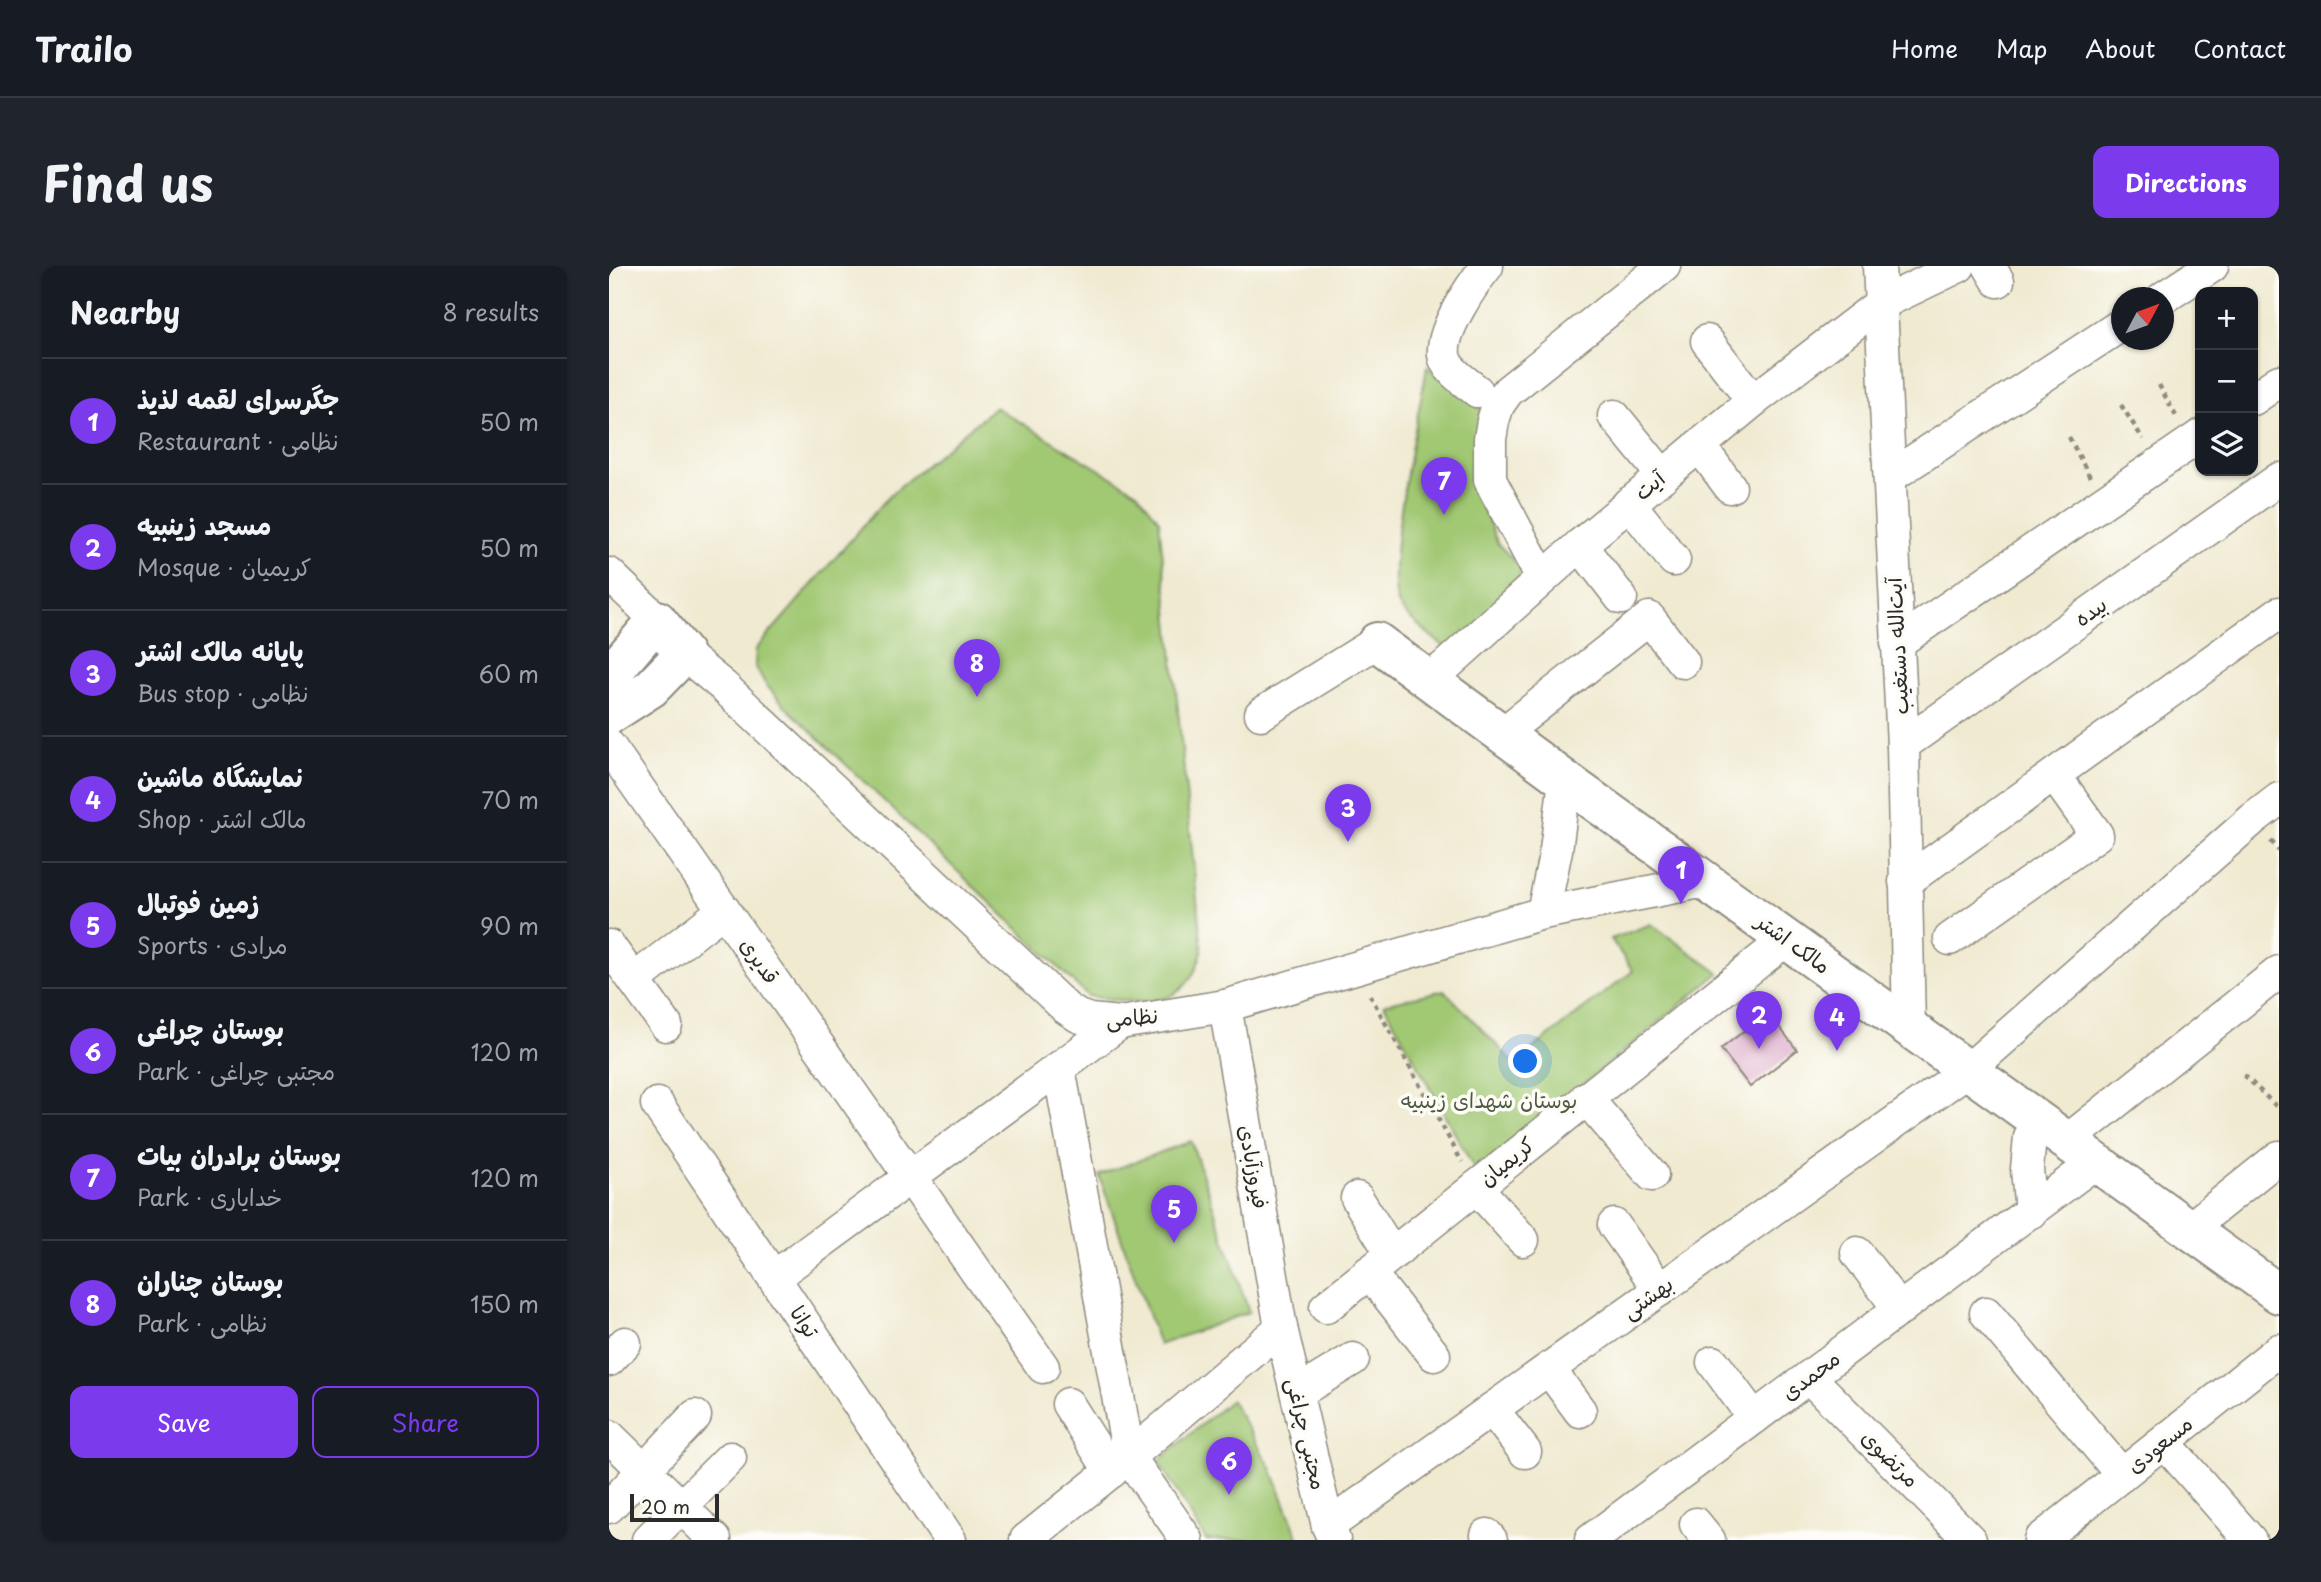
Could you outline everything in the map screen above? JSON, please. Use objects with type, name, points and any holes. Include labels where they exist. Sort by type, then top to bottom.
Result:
[{"type":"main road","points":[[609,676],[657,620],[684,654],[652,688],[609,715]]},
{"type":"main road","name":"مالک اشتر","points":[[1377,642],[1968,1070],[2064,1147],[2277,1289]]},
{"type":"street","points":[[1477,391],[1450,368],[1444,355],[1446,340],[1463,300],[1487,266]]},
{"type":"street","points":[[1542,578],[1490,480],[1490,439],[1497,405],[1508,391],[1664,266]]},
{"type":"street","name":"آیت‌الله دستغیب","points":[[1879,266],[1903,745],[1909,1027]]},
{"type":"street","name":"آیت","points":[[1430,680],[1580,545],[1753,401],[1880,303],[1959,266]]},
{"type":"street","points":[[2174,291],[2211,266]]},
{"type":"street","points":[[1891,477],[2111,332]]},
{"type":"street","points":[[1707,341],[1753,401]]},
{"type":"street","points":[[2258,396],[2279,381]]},
{"type":"street","points":[[1614,416],[1663,475]]},
{"type":"street","points":[[1897,643],[2195,439]]},
{"type":"street","points":[[1699,445],[1730,487]]},
{"type":"street","name":"بیده","points":[[1903,745],[2279,479]]},
{"type":"street","points":[[1629,503],[1674,560]]},
{"type":"street","points":[[1580,545],[1621,598]]},
{"type":"street","points":[[609,574],[657,620]]},
{"type":"street","points":[[1905,881],[2279,613]]},
{"type":"street","points":[[1503,734],[1650,618],[1683,662]]},
{"type":"street","points":[[1261,714],[1377,642]]},
{"type":"street","name":"نظامی","points":[[684,654],[723,686],[1066,1008],[1090,1020],[1120,1023],[1224,1006],[1543,913],[1705,881]]},
{"type":"street","name":"قدیری","points":[[609,746],[1043,1367]]},
{"type":"street","points":[[1950,939],[2097,835],[2055,776]]},
{"type":"street","points":[[1543,913],[1556,850],[1565,780]]},
{"type":"street","name":"بهشتی","points":[[1331,1533],[1492,1409],[1660,1290],[1814,1192],[1968,1070],[2279,799]]},
{"type":"street","points":[[633,980],[724,910]]},
{"type":"street","name":"کریمیان","points":[[1326,1307],[1787,939]]},
{"type":"street","points":[[609,946],[666,1025]]},
{"type":"street","name":"محمدی","points":[[1591,1540],[2031,1212],[2064,1147],[2279,972]]},
{"type":"street","name":"فیروزآبادی","points":[[1224,1006],[1281,1328]]},
{"type":"street","points":[[774,1277],[1120,1023]]},
{"type":"street","points":[[1059,1068],[1120,1465]]},
{"type":"street","points":[[1587,1098],[1652,1175]]},
{"type":"street","name":"توانا","points":[[657,1104],[950,1540]]},
{"type":"street","points":[[2031,1212],[2027,1169],[2064,1147]]},
{"type":"street","points":[[2189,1229],[2279,1157]]},
{"type":"street","points":[[1476,1187],[1523,1240]]},
{"type":"street","points":[[1357,1198],[1380,1263],[1434,1355]]},
{"type":"street","points":[[1614,1225],[1660,1290]]},
{"type":"street","points":[[1857,1253],[1900,1310]]},
{"type":"street","points":[[1986,1313],[2122,1475]]},
{"type":"street","points":[[1026,1540],[1120,1465],[1281,1328]]},
{"type":"street","name":"مجتبی چراغی","points":[[1281,1328],[1331,1533]]},
{"type":"street","name":"مسعودی","points":[[2040,1540],[2279,1350]]},
{"type":"street","points":[[1297,1393],[1353,1359]]},
{"type":"street","points":[[1713,1362],[1754,1418]]},
{"type":"street","points":[[1549,1369],[1580,1411]]},
{"type":"street","name":"مرتضوی","points":[[1809,1377],[1970,1540]]},
{"type":"street","points":[[1067,1404],[1120,1465],[1173,1536]]},
{"type":"street","points":[[1492,1409],[1525,1452]]},
{"type":"street","points":[[609,1507],[642,1469],[695,1416]]},
{"type":"street","points":[[609,1436],[715,1540]]},
{"type":"street","points":[[2164,1442],[2250,1540]]},
{"type":"street","points":[[648,1540],[730,1458]]},
{"type":"path","points":[[2121,405],[2159,464]]},
{"type":"path","points":[[2070,437],[2103,502]]},
{"type":"path","points":[[1356,969],[1476,1187]]},
{"type":"path","points":[[2244,1075],[2279,1109]]},
{"type":"green space","points":[[1427,367],[1483,411],[1474,487],[1498,544],[1521,568],[1517,580],[1502,602],[1448,650],[1404,612],[1395,591],[1398,530]]},
{"type":"green space","points":[[995,407],[1137,492],[1159,520],[1202,950],[1195,971],[1185,985],[1173,995],[1159,1000],[1125,1001],[1088,996],[788,709],[766,685],[755,666],[756,649],[890,495]]},
{"type":"green space","name":"بوستان شهدای زینبیه","points":[[1651,924],[1719,973],[1476,1172],[1384,1004],[1444,990],[1514,1063],[1633,971],[1611,939]]},
{"type":"green space","points":[[1191,1141],[1249,1312],[1159,1345],[1099,1175]]},
{"type":"green space","points":[[1231,1400],[1271,1468],[1299,1540],[1206,1540],[1158,1461]]},
{"type":"building","points":[[1768,1012],[1797,1050],[1750,1087],[1721,1049]]},
{"type":"place","name":"بوستان برادران بیات","points":[[1444,515]]},
{"type":"place","name":"بوستان چناران","points":[[977,697]]},
{"type":"place","name":"پایانه مالک اشتر","points":[[1348,842]]},
{"type":"place","name":"جگرسرای لقمه لذیذ","points":[[1681,904]]},
{"type":"place","name":"مسجد زینبیه","points":[[1759,1049]]},
{"type":"place","name":"نمایشگاه ماشین","points":[[1837,1051]]},
{"type":"place","name":"زمین فوتبال","points":[[1174,1243]]},
{"type":"place","name":"بوستان چراغی","points":[[1229,1495]]}]
